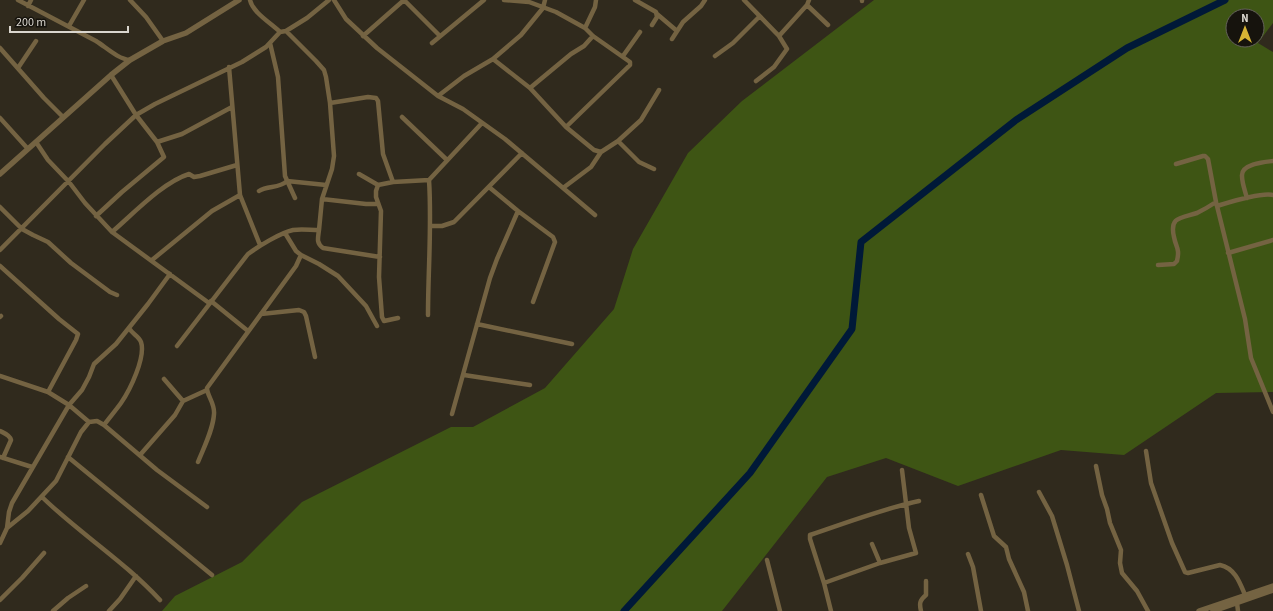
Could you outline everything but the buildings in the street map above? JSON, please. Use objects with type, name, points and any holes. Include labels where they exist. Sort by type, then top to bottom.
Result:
[{"type":"street","points":[[18,0],[70,26],[108,48],[122,59],[130,60]]},
{"type":"street","points":[[28,6],[31,0]]},
{"type":"street","points":[[70,26],[84,0]]},
{"type":"street","points":[[130,0],[146,17],[164,41]]},
{"type":"street","points":[[0,174],[63,117],[130,60],[164,41],[186,33],[229,3],[239,0]]},
{"type":"street","points":[[250,0],[251,4],[262,16],[280,32]]},
{"type":"street","points":[[0,250],[105,144],[136,115],[154,104],[242,62],[270,43],[280,32],[286,31],[307,18],[329,0]]},
{"type":"street","points":[[334,0],[346,19],[363,36],[438,96],[463,109],[522,153],[595,215]]},
{"type":"street","points":[[363,36],[404,0],[440,36]]},
{"type":"street","points":[[432,43],[484,0]]},
{"type":"street","points":[[504,0],[529,2],[556,12],[585,28],[593,36],[629,60],[630,65],[566,126]]},
{"type":"street","points":[[438,96],[464,76],[493,59],[527,29],[543,8],[545,0]]},
{"type":"street","points":[[585,28],[596,7],[596,0]]},
{"type":"street","points":[[635,0],[654,10],[677,31]]},
{"type":"street","points":[[672,39],[683,22],[700,6],[704,0]]},
{"type":"street","points":[[744,0],[779,36],[787,49],[774,67],[756,82]]},
{"type":"street","points":[[779,36],[807,5],[809,0]]},
{"type":"street","points":[[807,5],[828,25]]},
{"type":"street","points":[[652,25],[658,14]]},
{"type":"street","points":[[715,56],[733,43],[759,17]]},
{"type":"street","points":[[286,31],[324,70],[330,103],[334,156],[332,169],[322,199],[319,245],[323,248],[380,257]]},
{"type":"street","points":[[623,56],[640,32]]},
{"type":"street","points":[[530,88],[570,54],[584,46],[593,36]]},
{"type":"street","points":[[18,68],[36,41]]},
{"type":"street","points":[[270,43],[278,78],[285,176],[295,198]]},
{"type":"street","points":[[0,48],[44,98],[63,117]]},
{"type":"street","points":[[493,59],[530,88],[566,126],[594,150],[601,152]]},
{"type":"street","points":[[229,67],[240,195],[260,245]]},
{"type":"street","points":[[96,216],[164,157],[157,142],[136,115],[111,75]]},
{"type":"street","points":[[563,188],[591,167],[601,152],[618,141],[641,120],[659,90]]},
{"type":"street","points":[[330,103],[368,97],[376,98],[378,101],[382,148],[385,163],[393,182]]},
{"type":"street","points":[[157,142],[182,134],[232,107]]},
{"type":"street","points":[[402,117],[447,160]]},
{"type":"street","points":[[0,118],[28,149]]},
{"type":"street","points":[[428,315],[431,226],[429,180],[482,123]]},
{"type":"street","points":[[618,141],[639,162],[654,169]]},
{"type":"street","points":[[36,142],[48,160],[69,182],[96,216],[112,232],[248,331]]},
{"type":"street","points":[[431,226],[442,226],[454,222],[522,153]]},
{"type":"street","points":[[1176,164],[1203,156],[1208,159],[1216,204],[1245,319],[1251,358],[1273,412]]},
{"type":"street","points":[[1247,198],[1242,172],[1246,168],[1258,163],[1273,161]]},
{"type":"street","points":[[112,232],[171,182],[189,174],[194,177],[200,176],[237,165]]},
{"type":"street","points":[[359,174],[378,185],[393,182],[429,180]]},
{"type":"street","points":[[259,192],[268,187],[280,186],[287,181],[326,185]]},
{"type":"street","points":[[378,185],[376,197],[381,212],[378,277],[382,319],[384,321],[398,318]]},
{"type":"street","points":[[489,187],[553,237],[555,242],[532,302]]},
{"type":"street","points":[[1158,265],[1174,264],[1177,261],[1178,249],[1173,230],[1175,220],[1178,218],[1198,212],[1216,204],[1273,194]]},
{"type":"street","points":[[152,260],[212,211],[240,195]]},
{"type":"street","points":[[322,199],[378,204]]},
{"type":"street","points":[[0,207],[22,228],[48,242],[110,292],[117,295]]},
{"type":"street","points":[[452,414],[497,259],[518,211]]},
{"type":"street","points":[[177,346],[248,254],[260,245],[293,230],[319,230]]},
{"type":"street","points":[[285,233],[292,246],[300,255],[319,264],[338,276],[366,306],[377,326]]},
{"type":"street","points":[[1228,253],[1273,240]]},
{"type":"street","points":[[140,455],[175,415],[183,401],[207,390],[213,379],[296,266],[300,255]]},
{"type":"street","points":[[0,266],[78,334],[48,392]]},
{"type":"street","points":[[0,543],[7,528],[12,503],[68,405],[82,390],[94,364],[116,344],[170,274]]},
{"type":"street","points":[[261,314],[299,310],[304,312],[315,357]]},
{"type":"street","points":[[477,324],[572,344]]},
{"type":"street","points":[[104,425],[122,402],[139,366],[141,342],[129,328]]},
{"type":"street","points":[[464,375],[530,385]]},
{"type":"street","points":[[0,376],[48,392],[68,405],[89,422],[97,421],[104,425],[157,470],[207,507]]},
{"type":"street","points":[[164,379],[183,401]]},
{"type":"street","points":[[198,462],[214,415],[213,402],[207,390]]},
{"type":"street","points":[[7,528],[28,511],[56,481],[68,457],[89,422]]},
{"type":"street","points":[[0,431],[11,437],[2,458],[32,467]]},
{"type":"street","points":[[1146,450],[1151,483],[1172,543],[1185,572],[1188,573],[1220,564],[1224,565],[1238,578],[1244,595]]},
{"type":"street","points":[[68,457],[212,575]]},
{"type":"street","points":[[1096,466],[1110,523],[1120,550],[1122,573],[1138,591],[1148,611]]},
{"type":"street","points":[[824,583],[880,563],[916,553],[908,528],[902,470]]},
{"type":"street","points":[[1039,492],[1052,516],[1068,566],[1079,611]]},
{"type":"street","points":[[981,495],[994,536],[1006,547],[1024,592],[1028,611]]},
{"type":"street","points":[[42,496],[62,516],[136,576],[160,600]]},
{"type":"street","points":[[831,611],[810,535],[905,504],[920,501]]},
{"type":"street","points":[[872,544],[880,563]]},
{"type":"street","points":[[0,600],[44,553]]},
{"type":"street","points":[[968,554],[973,567],[981,611]]},
{"type":"street","points":[[767,560],[780,611]]},
{"type":"street","points":[[109,611],[120,599],[136,576]]},
{"type":"street","points":[[921,611],[919,605],[920,601],[926,595],[926,581]]},
{"type":"street","points":[[53,611],[68,598],[86,586]]},
{"type":"street","points":[[1199,611],[1273,586]]},
{"type":"street","points":[[1213,611],[1273,590]]},
{"type":"street","points":[[1237,603],[1238,611]]},
{"type":"green space","points":[[874,0],[1273,0],[1273,23],[1265,34],[1265,8],[1225,8],[1225,48],[1265,47],[1273,52],[1273,392],[1216,393],[1124,455],[1061,450],[958,486],[886,458],[827,477],[722,611],[162,611],[175,596],[242,562],[302,502],[451,427],[473,427],[545,388],[614,309],[633,249],[688,153],[742,101]]},
{"type":"waterway","points":[[624,611],[750,473],[852,329],[861,242],[1016,120],[1127,48],[1225,0]]}]
